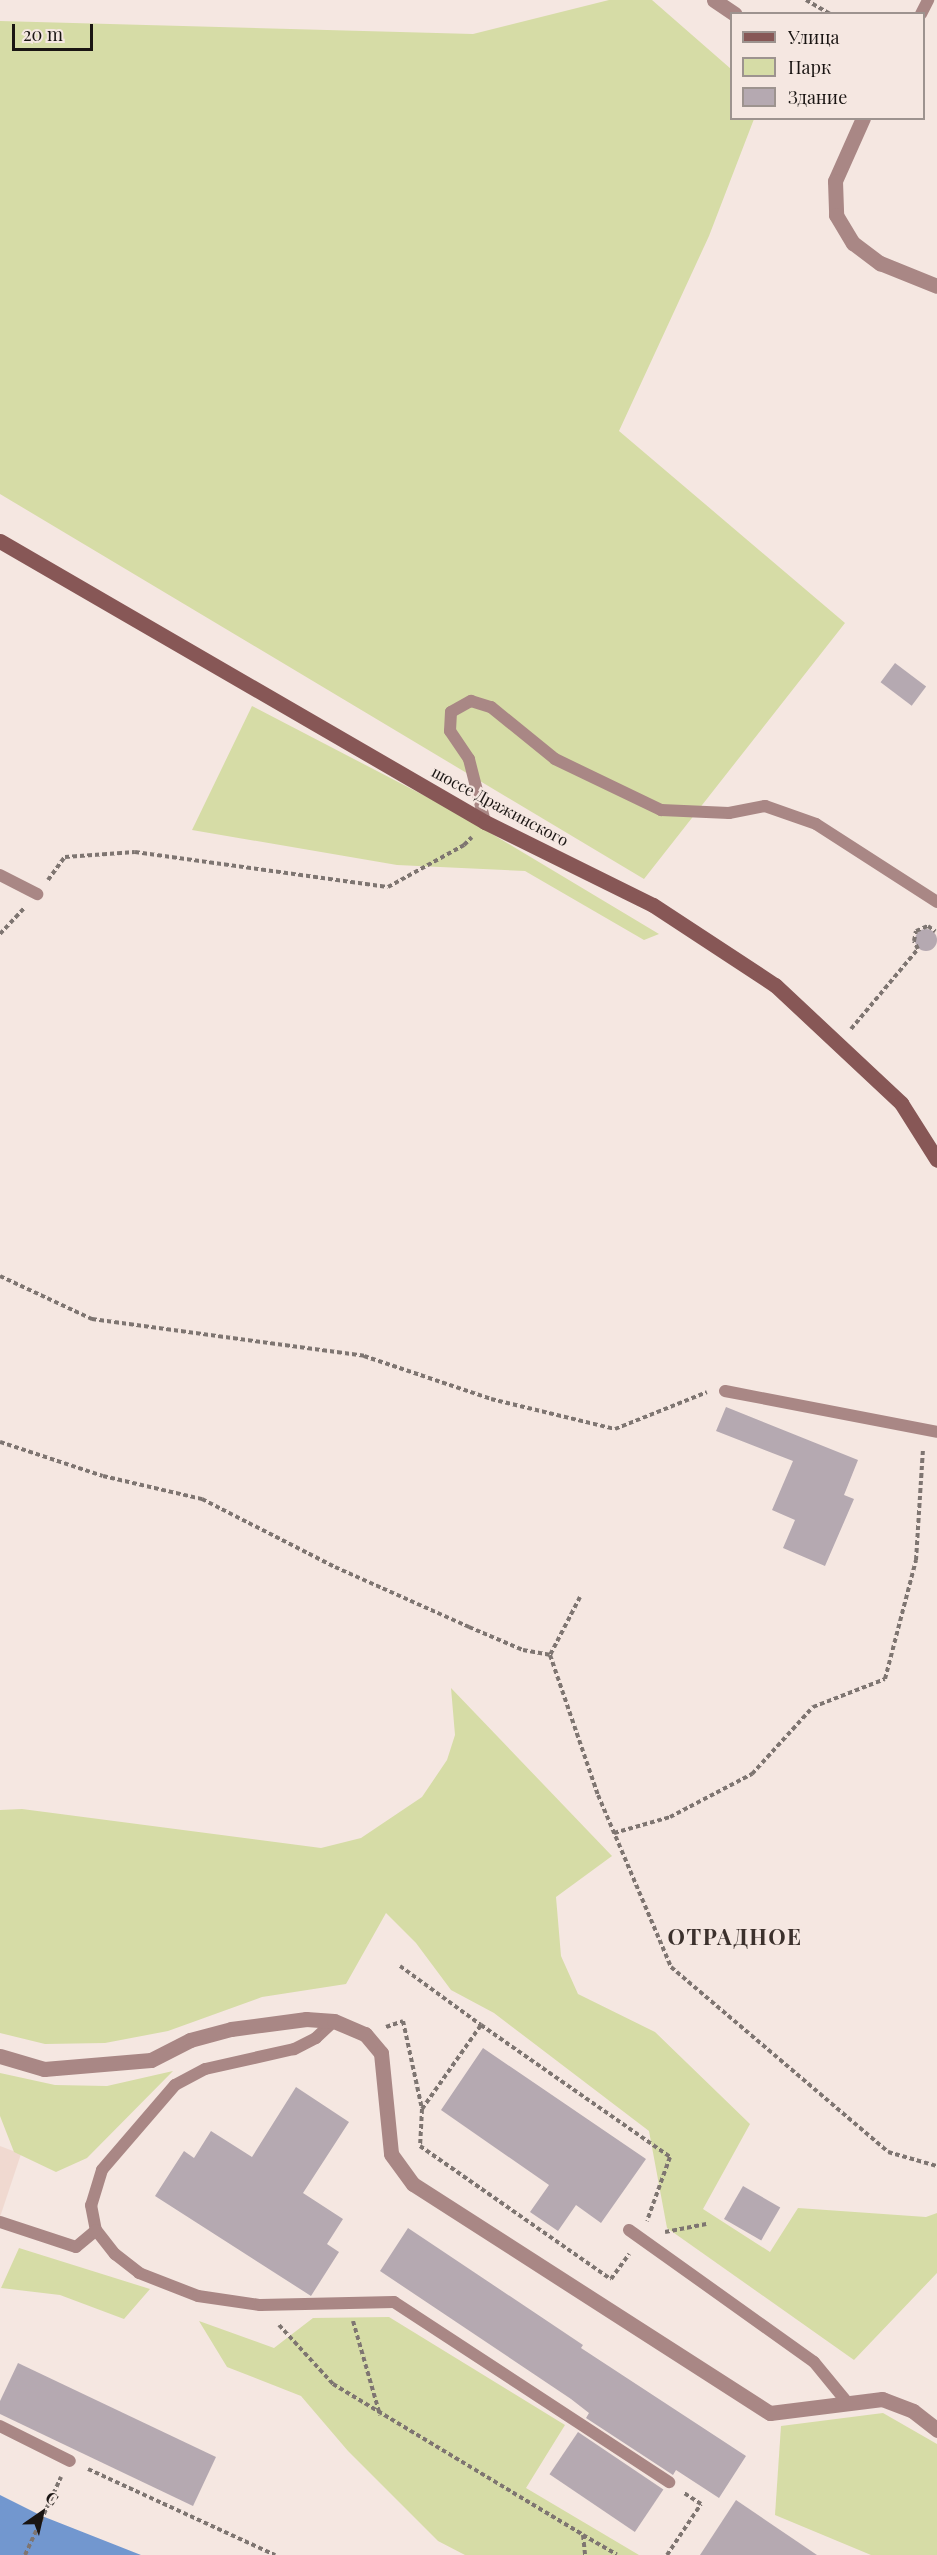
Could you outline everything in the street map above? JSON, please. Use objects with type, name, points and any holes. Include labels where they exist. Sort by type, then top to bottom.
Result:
[{"type":"main road","name":"шоссе Дражинского","points":[[0,541],[485,822],[653,904],[775,985],[901,1103],[937,1160]]},
{"type":"street","points":[[714,0],[732,12]]},
{"type":"street","points":[[862,120],[835,181],[836,215],[853,243],[880,263],[937,285]]},
{"type":"street","points":[[0,2055],[44,2068],[151,2061],[190,2040],[231,2029],[306,2019],[334,2021],[364,2034],[381,2053],[391,2154],[413,2184],[770,2413],[846,2401],[882,2399],[913,2411],[937,2430]]},
{"type":"lane","points":[[485,822],[469,759],[450,731],[451,712],[471,700],[491,707],[555,759],[661,810],[729,813],[765,806],[816,824],[937,902]]},
{"type":"lane","points":[[0,875],[37,894]]},
{"type":"lane","points":[[725,1391],[924,1432],[937,1432]]},
{"type":"lane","points":[[334,2021],[316,2038],[294,2049],[204,2069],[175,2085],[102,2170],[91,2205],[96,2230],[115,2254],[140,2273],[198,2295],[260,2305],[394,2302],[669,2482]]},
{"type":"lane","points":[[0,2222],[76,2247],[96,2230]]},
{"type":"lane","points":[[629,2229],[814,2362],[846,2401]]},
{"type":"lane","points":[[0,2426],[67,2466]]},
{"type":"path","points":[[806,0],[827,12]]},
{"type":"path","points":[[0,934],[37,894],[65,857],[135,852],[388,887],[464,845],[485,822]]},
{"type":"path","points":[[839,1044],[918,949],[914,941],[916,931],[928,926],[935,931]]},
{"type":"path","points":[[0,1276],[92,1318],[355,1354],[491,1399],[615,1429],[678,1407],[705,1393],[725,1391]]},
{"type":"path","points":[[614,1833],[670,1817],[752,1774],[813,1707],[885,1679],[916,1560],[924,1432]]},
{"type":"path","points":[[0,1442],[103,1476],[202,1499],[336,1567],[469,1628],[523,1650],[550,1655]]},
{"type":"path","points":[[580,1597],[550,1655],[614,1833],[671,1967],[888,2152],[937,2166]]},
{"type":"path","points":[[400,1966],[670,2157],[641,2237],[611,2279],[420,2146],[422,2109],[481,2025]]},
{"type":"path","points":[[641,2237],[706,2224]]},
{"type":"path","points":[[348,2303],[380,2415]]},
{"type":"path","points":[[260,2305],[333,2384],[380,2415],[617,2555]]},
{"type":"path","points":[[25,2555],[67,2466],[275,2555]]},
{"type":"path","points":[[667,2555],[701,2504],[669,2482]]},
{"type":"path","points":[[583,2535],[585,2555]]},
{"type":"shaded area","points":[[0,2146],[21,2154],[0,2217]]},
{"type":"green space","points":[[609,0],[652,0],[730,68],[730,120],[754,120],[709,236],[619,431],[845,623],[644,879],[0,494],[0,21],[473,34]]},
{"type":"green space","points":[[252,706],[452,810],[659,934],[644,940],[525,871],[397,865],[192,830]]},
{"type":"green space","points":[[451,1688],[612,1856],[556,1897],[561,1956],[578,1994],[655,2032],[750,2124],[703,2209],[770,2252],[798,2208],[926,2217],[937,2213],[937,2273],[854,2360],[667,2228],[649,2131],[494,2013],[451,1990],[416,1943],[386,1913],[346,1984],[262,1997],[168,2031],[105,2043],[45,2044],[0,2033],[0,1810],[22,1809],[321,1848],[361,1838],[422,1797],[447,1760],[455,1735]]},
{"type":"green space","points":[[173,2071],[87,2158],[56,2172],[14,2152],[0,2116],[0,2073],[55,2085],[107,2086]]},
{"type":"green space","points":[[19,2248],[150,2289],[124,2319],[60,2295],[1,2288]]},
{"type":"green space","points":[[389,2317],[565,2425],[526,2488],[639,2555],[465,2555],[438,2541],[348,2451],[301,2396],[227,2367],[199,2321],[274,2348],[313,2318]]},
{"type":"green space","points":[[883,2413],[937,2444],[937,2555],[871,2555],[775,2515],[781,2426]]},
{"type":"water","points":[[0,2495],[42,2516],[141,2555],[0,2555]]},
{"type":"building","points":[[895,663],[926,686],[912,706],[881,682]]},
{"type":"building","points":[[926,929],[934,932],[937,940],[934,948],[926,951],[918,948],[915,940],[918,932]]},
{"type":"building","points":[[726,1407],[858,1460],[844,1495],[854,1499],[825,1566],[783,1548],[795,1520],[772,1510],[793,1461],[716,1431]]},
{"type":"building","points":[[483,2048],[646,2159],[601,2223],[576,2205],[558,2231],[530,2212],[549,2185],[441,2110]]},
{"type":"building","points":[[296,2087],[349,2122],[303,2193],[343,2219],[327,2244],[339,2252],[311,2296],[155,2196],[184,2151],[194,2158],[211,2131],[252,2157]]},
{"type":"building","points":[[743,2186],[780,2208],[761,2240],[724,2219]]},
{"type":"building","points":[[408,2228],[583,2345],[581,2348],[746,2456],[719,2498],[676,2470],[673,2475],[586,2418],[589,2413],[571,2399],[380,2271]]},
{"type":"building","points":[[18,2363],[216,2457],[193,2506],[0,2414],[0,2401]]},
{"type":"building","points":[[578,2432],[663,2490],[635,2532],[549,2474]]},
{"type":"building","points":[[736,2500],[817,2555],[700,2555]]},
{"type":"district","name":"ОТРАДНОЕ","points":[[735,1937]]}]
